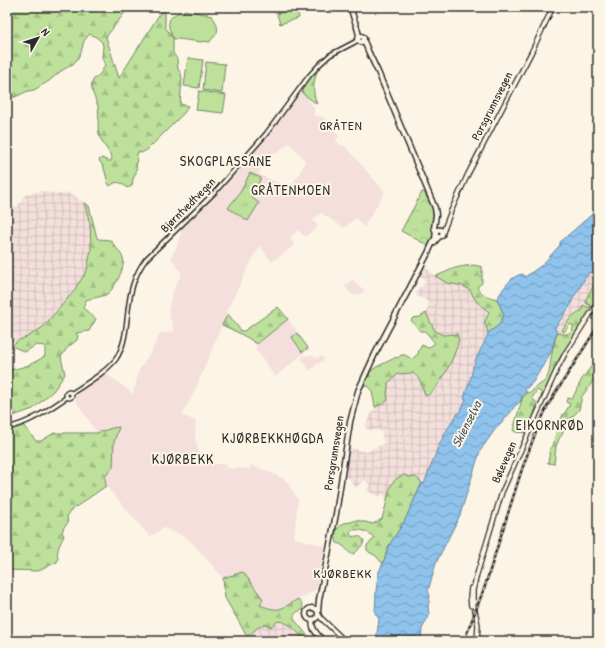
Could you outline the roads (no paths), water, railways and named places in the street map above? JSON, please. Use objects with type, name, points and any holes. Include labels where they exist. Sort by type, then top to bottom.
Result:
[{"type":"highway","points":[[352,7],[353,18],[361,40],[388,98],[435,210],[436,223],[434,228],[439,232]]},
{"type":"highway","name":"Porsgrunnsvegen","points":[[318,613],[341,468],[354,400],[368,363],[439,232]]},
{"type":"highway","points":[[312,619],[306,615],[306,611],[309,608],[312,608],[319,600]]},
{"type":"highway","points":[[312,608],[318,613],[317,617],[312,619],[310,627],[323,641]]},
{"type":"main road","name":"Porsgrunnsvegen","points":[[439,232],[454,208],[471,168],[542,34],[554,7]]},
{"type":"main road","name":"Bjørntvedtvegen","points":[[7,428],[30,420],[42,414],[67,397],[71,397],[73,395],[72,393],[105,370],[112,363],[118,355],[125,337],[130,298],[134,282],[138,271],[146,260],[214,193],[266,134],[320,64],[334,52],[361,40]]},
{"type":"main road","name":"Bølevegen","points":[[477,641],[478,629],[473,601],[473,590],[499,500],[518,454],[560,362],[598,302]]},
{"type":"main road","points":[[318,613],[320,618],[345,641]]},
{"type":"main road","points":[[312,619],[327,624]]},
{"type":"water","name":"Skienselva","points":[[598,209],[598,267],[590,273],[589,272],[571,302],[572,303],[554,329],[557,331],[551,352],[533,382],[525,390],[527,392],[522,395],[521,401],[494,431],[480,451],[460,515],[436,563],[428,591],[430,595],[428,607],[429,615],[422,629],[421,641],[376,641],[379,619],[375,613],[378,574],[388,547],[404,522],[422,483],[424,484],[439,445],[448,428],[460,412],[466,399],[464,398],[471,378],[473,366],[488,333],[499,325],[504,315],[497,299],[511,280],[523,274],[525,277],[542,265],[560,245],[560,242]]},
{"type":"railway","points":[[464,641],[485,586],[522,469],[537,429],[548,405],[598,326]]},
{"type":"district","name":"GRÅTEN","points":[[341,125]]},
{"type":"district","name":"SKOGPLASSANE","points":[[226,161]]},
{"type":"district","name":"GRÅTENMOEN","points":[[291,190]]},
{"type":"district","name":"EIKORNRØD","points":[[550,425]]},
{"type":"district","name":"KJØRBEKKHØGDA","points":[[273,438]]},
{"type":"district","name":"KJØRBEKK","points":[[183,459]]},
{"type":"district","name":"KJØRBEKK","points":[[343,573]]}]
